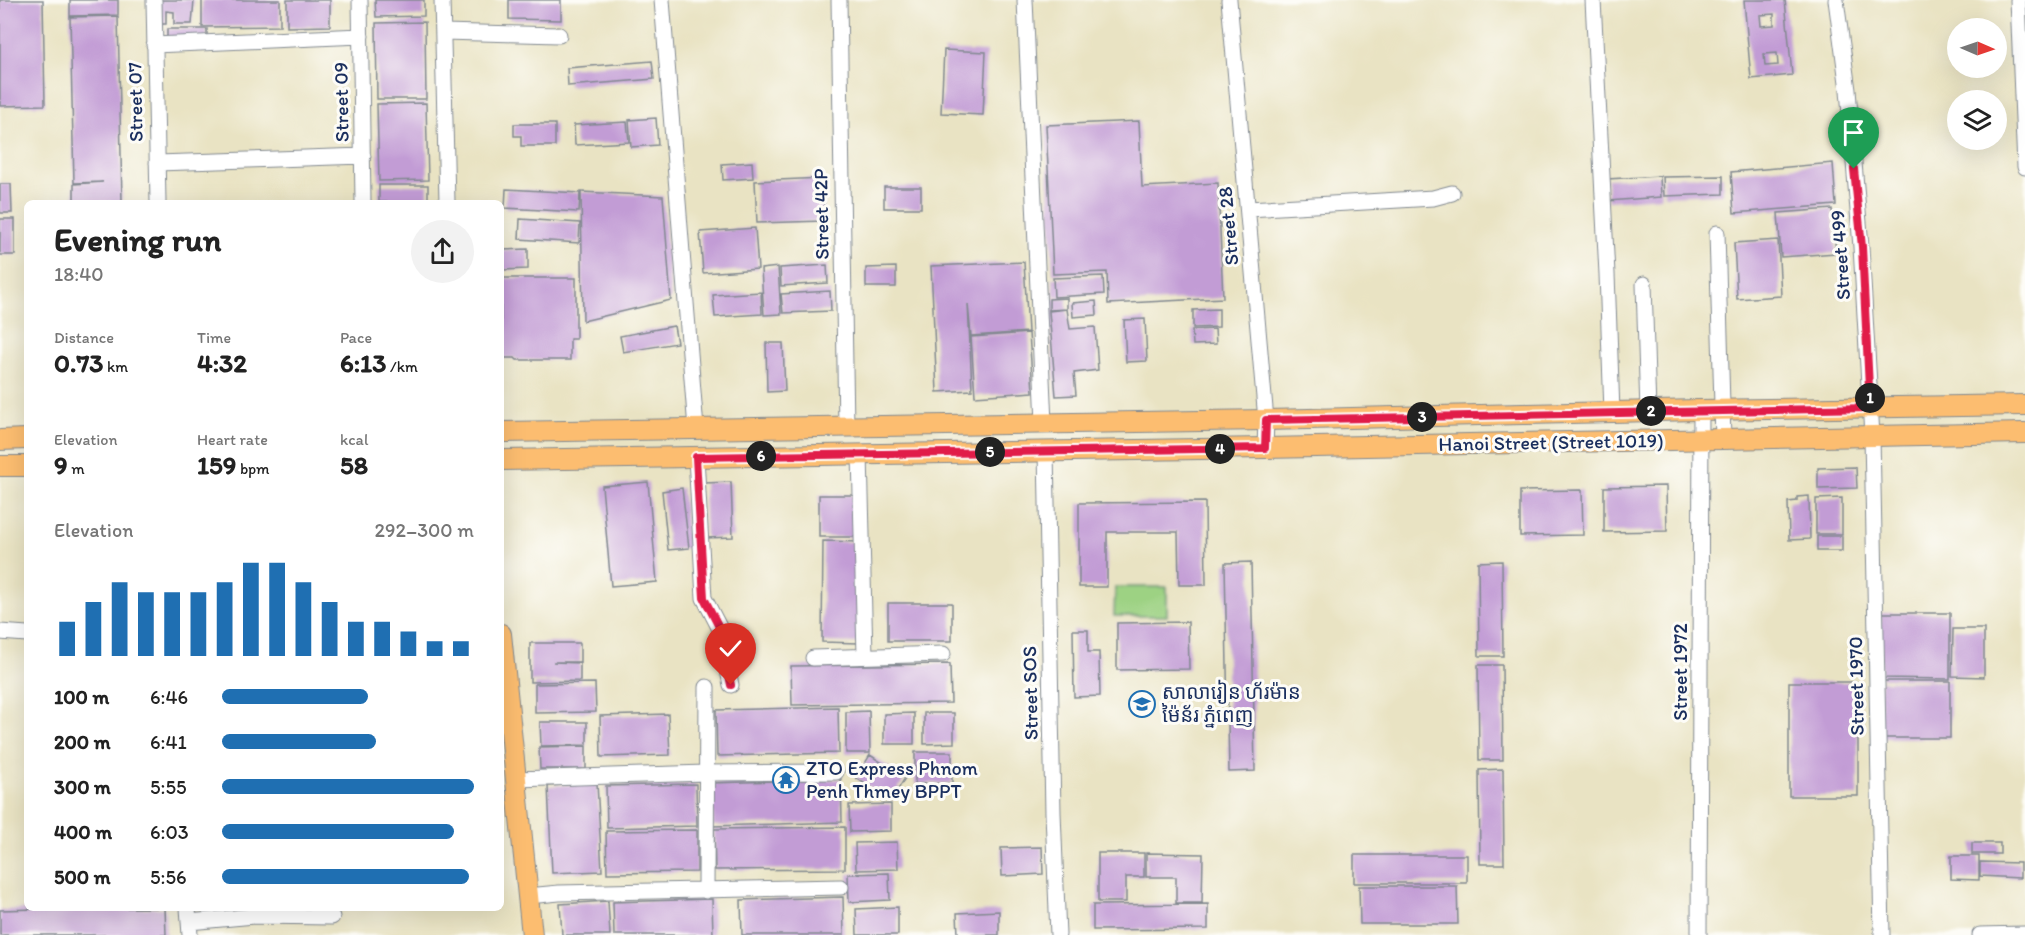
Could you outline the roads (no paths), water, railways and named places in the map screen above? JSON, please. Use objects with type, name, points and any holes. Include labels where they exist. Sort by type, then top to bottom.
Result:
[{"type":"main road","name":"Hanoi Street (Street 1019)","points":[[504,432],[2025,405]]},
{"type":"main road","name":"Hanoi Street (Street 1019)","points":[[504,460],[2025,433]]},
{"type":"main road","points":[[0,440],[24,439]]},
{"type":"main road","points":[[0,466],[24,466]]},
{"type":"main road","points":[[504,663],[532,935]]},
{"type":"street","name":"Street 07","points":[[154,0],[158,200]]},
{"type":"street","name":"Street 09","points":[[360,0],[363,200]]},
{"type":"street","points":[[442,0],[447,200]]},
{"type":"street","points":[[662,0],[696,429]]},
{"type":"street","name":"Street 42P","points":[[839,0],[846,427]]},
{"type":"street","points":[[1025,0],[1044,423]]},
{"type":"street","name":"Street 28","points":[[1228,0],[1266,420],[1265,448]]},
{"type":"street","points":[[1593,0],[1612,412]]},
{"type":"street","name":"Street 499","points":[[1836,0],[1848,90],[1862,247],[1872,436]]},
{"type":"street","points":[[2018,0],[2025,167]]},
{"type":"street","points":[[443,32],[559,35]]},
{"type":"street","points":[[154,45],[361,36]]},
{"type":"street","points":[[157,163],[363,156]]},
{"type":"street","points":[[1248,209],[1433,198],[1452,193]]},
{"type":"street","points":[[1717,233],[1723,439]]},
{"type":"street","points":[[1644,284],[1648,412]]},
{"type":"street","name":"Street 1972","points":[[1699,935],[1701,410]]},
{"type":"street","name":"Street 1970","points":[[1872,436],[1882,935]]},
{"type":"street","name":"Street SOS","points":[[1046,451],[1053,813],[1058,935]]},
{"type":"street","points":[[860,454],[865,656]]},
{"type":"street","points":[[696,457],[704,598],[719,627],[731,685]]},
{"type":"street","points":[[0,632],[24,634]]},
{"type":"street","points":[[813,658],[943,654]]},
{"type":"street","points":[[706,891],[707,687]]},
{"type":"street","points":[[516,779],[706,773],[836,772]]},
{"type":"street","points":[[528,896],[559,893],[841,887]]},
{"type":"street","points":[[189,921],[254,916],[333,917]]},
{"type":"street","points":[[1980,935],[2025,934]]},
{"type":"place","name":"សាលារៀន ហ័រម៉ាន ម៉ៃន័រ ភ្នំពេញ","points":[[1142,704]]},
{"type":"place","name":"ZTO Express Phnom Penh Thmey BPPT","points":[[786,780]]}]
